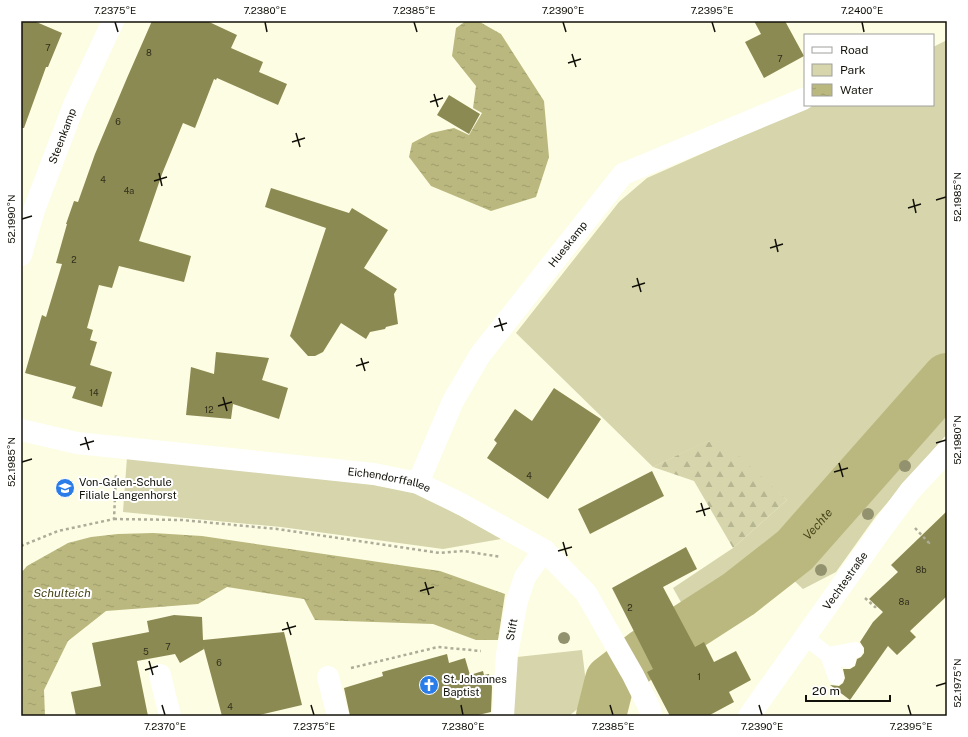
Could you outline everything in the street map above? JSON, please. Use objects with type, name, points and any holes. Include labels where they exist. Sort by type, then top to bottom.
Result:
[{"type":"street","name":"Steenkamp","points":[[21,255],[34,210],[74,105],[113,21]]},
{"type":"street","name":"Hueskamp","points":[[418,484],[453,401],[480,355],[623,174],[803,99]]},
{"type":"street","name":"Eichendorffallee","points":[[21,430],[77,443],[374,474],[418,484],[463,505],[540,556],[586,593],[633,675],[650,709],[651,716]]},
{"type":"street","name":"Vechtestraße","points":[[749,716],[910,491],[947,451]]},
{"type":"street","name":"Stift","points":[[503,716],[507,654],[517,601],[525,577],[540,556]]},
{"type":"street","points":[[160,675],[170,716]]},
{"type":"street","points":[[328,677],[338,716]]},
{"type":"lane","points":[[805,637],[828,655],[845,664],[828,655]]},
{"type":"path","points":[[114,519],[117,446]]},
{"type":"path","points":[[21,546],[58,531],[114,519],[182,520],[277,529],[440,553],[464,551],[540,556]]},
{"type":"path","points":[[910,523],[929,543],[927,545]]},
{"type":"path","points":[[328,677],[357,666],[438,647],[507,654]]},
{"type":"green space","points":[[947,40],[947,355],[829,489],[766,554],[682,604],[673,588],[733,548],[787,500],[762,479],[708,441],[653,467],[516,333],[619,202],[647,178],[810,106],[934,106],[934,46]]},
{"type":"green space","points":[[947,398],[947,434],[876,516],[836,572],[803,589],[789,576]]},
{"type":"green space","points":[[707,441],[730,448],[787,500],[733,548],[694,481],[653,467]]},
{"type":"green space","points":[[127,457],[288,472],[416,491],[501,539],[443,549],[281,527],[123,512]]},
{"type":"green space","points":[[582,650],[588,700],[569,716],[512,716],[517,657]]},
{"type":"water","points":[[466,21],[478,21],[501,34],[544,101],[549,157],[536,197],[491,211],[431,186],[409,157],[412,143],[431,133],[454,128],[469,135],[482,113],[473,108],[476,86],[452,56],[456,28]]},
{"type":"water","name":"Schulteich","points":[[153,533],[202,536],[440,571],[505,594],[498,640],[476,640],[433,624],[315,620],[304,599],[227,587],[198,604],[106,611],[68,641],[44,690],[45,716],[21,716],[21,573],[27,566],[68,543],[91,537],[118,534]]},
{"type":"building","points":[[21,21],[34,21],[62,33],[48,67],[46,67],[24,128],[21,128]]},
{"type":"building","points":[[152,21],[207,21],[237,35],[231,48],[263,62],[259,72],[287,84],[278,105],[217,78],[216,80],[214,79],[195,128],[183,123],[162,174],[139,241],[191,256],[184,282],[119,266],[112,288],[99,285],[87,328],[93,330],[90,340],[97,342],[90,365],[112,372],[102,407],[72,398],[76,387],[25,373],[42,315],[46,317],[62,264],[56,263],[66,224],[74,201],[78,202],[95,154]]},
{"type":"building","points":[[754,21],[785,21],[804,56],[764,78],[745,42],[761,34]]},
{"type":"building","points":[[449,95],[480,114],[469,134],[437,115]]},
{"type":"building","points":[[271,188],[349,213],[352,208],[388,230],[364,268],[397,289],[394,294],[398,324],[386,327],[385,329],[370,332],[366,339],[341,323],[323,352],[315,356],[308,356],[290,336],[326,228],[265,207]]},
{"type":"building","points":[[216,352],[269,358],[262,380],[288,388],[279,419],[233,404],[231,419],[186,415],[191,367],[214,374]]},
{"type":"building","points":[[554,388],[601,419],[548,499],[487,458],[497,443],[494,440],[515,409],[532,421]]},
{"type":"building","points":[[652,471],[664,496],[590,534],[578,509]]},
{"type":"building","points":[[947,511],[947,596],[910,631],[916,637],[897,655],[888,646],[850,700],[830,685],[839,686],[843,683],[845,678],[843,669],[850,669],[855,666],[857,659],[864,653],[864,648],[860,642],[873,622],[883,612],[869,599],[898,572],[891,565]]},
{"type":"building","points":[[686,547],[697,569],[663,587],[695,647],[704,642],[714,662],[736,651],[751,680],[729,692],[734,702],[708,716],[670,716],[647,672],[653,669],[612,588]]},
{"type":"building","points":[[174,615],[202,617],[203,640],[284,632],[302,705],[255,716],[222,716],[203,645],[204,649],[180,663],[175,654],[137,661],[148,716],[76,716],[71,692],[101,686],[92,643],[149,632],[147,621]]},
{"type":"building","name":"St. Johannes Baptist","points":[[447,654],[449,663],[465,658],[470,675],[483,671],[484,675],[489,674],[492,687],[491,712],[474,716],[350,716],[344,688],[383,676],[382,672]]},
{"type":"waterway","name":"Vechte","points":[[663,643],[739,594],[795,550],[947,378]]},
{"type":"waterway","name":"Vechte","points":[[601,716],[610,680],[645,653]]},
{"type":"place","name":"Von-Galen-Schule Filiale Langenhorst","points":[[65,488]]},
{"type":"place","name":"St. Johannes Baptist","points":[[429,685]]}]
